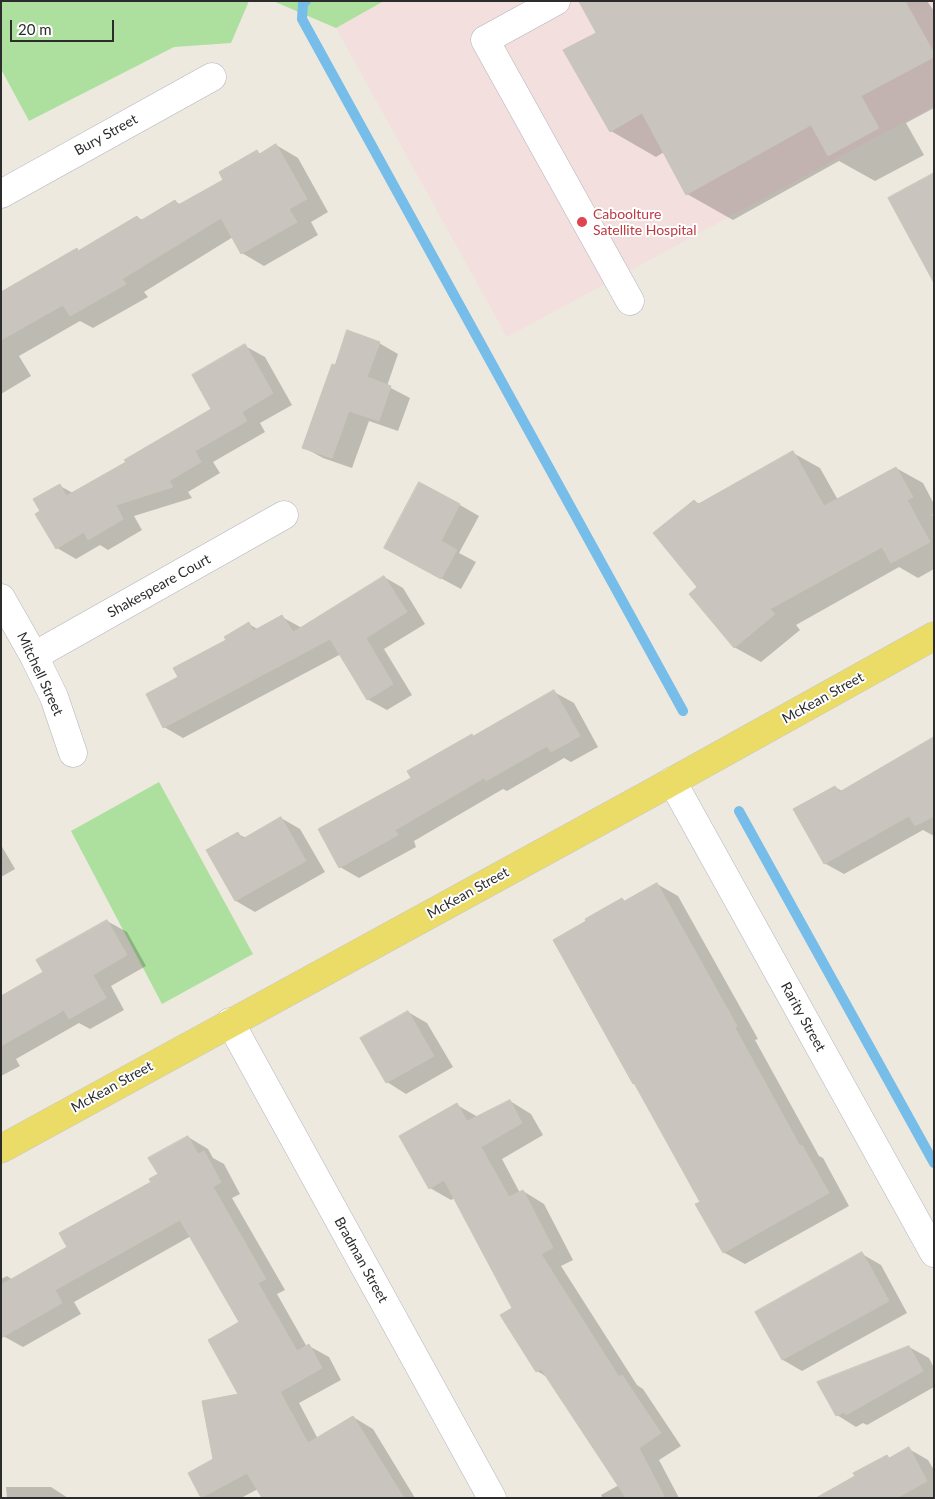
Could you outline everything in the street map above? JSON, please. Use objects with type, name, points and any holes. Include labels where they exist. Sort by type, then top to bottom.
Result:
[{"type":"main road","name":"McKean Street","points":[[1,1149],[934,636]]},
{"type":"street","points":[[556,1],[485,40],[630,301]]},
{"type":"street","name":"Bury Street","points":[[1,194],[212,77]]},
{"type":"street","name":"Shakespeare Court","points":[[34,656],[284,515]]},
{"type":"street","name":"Mitchell Street","points":[[1,598],[34,656],[54,697],[73,752]]},
{"type":"street","name":"Rarity Street","points":[[672,781],[934,1253]]},
{"type":"street","name":"Bradman Street","points":[[230,1022],[492,1498]]},
{"type":"shaded area","name":"Caboolture Satellite Hospital","points":[[385,1],[934,1],[934,106],[507,337],[336,28]]},
{"type":"green space","points":[[1,1],[249,1],[231,43],[174,47],[29,121],[1,69]]},
{"type":"green space","points":[[273,1],[384,1],[336,28]]},
{"type":"green space","points":[[159,782],[253,954],[162,1004],[71,831]]},
{"type":"building","points":[[579,1],[905,1],[934,53],[934,57],[861,96],[879,128],[828,156],[811,125],[686,195],[642,113],[610,132],[563,50],[596,33]]},
{"type":"building","points":[[276,144],[307,199],[289,209],[297,222],[241,254],[221,218],[122,279],[126,284],[70,316],[63,305],[1,340],[1,292],[77,248],[78,251],[137,216],[140,221],[175,200],[178,205],[223,180],[219,172],[257,150],[259,154]]},
{"type":"building","points":[[934,173],[934,283],[888,198]]},
{"type":"building","points":[[347,330],[380,342],[367,377],[391,386],[379,421],[349,411],[332,458],[302,448],[332,364],[335,365]]},
{"type":"building","points":[[245,344],[273,393],[242,412],[247,421],[195,451],[201,462],[169,481],[173,487],[116,505],[123,519],[88,540],[84,532],[56,549],[35,514],[40,511],[33,499],[60,484],[66,496],[126,462],[124,460],[211,409],[192,375]]},
{"type":"building","points":[[793,451],[824,506],[896,467],[913,497],[907,500],[930,542],[891,563],[882,547],[770,609],[775,614],[734,648],[689,594],[697,587],[653,533],[694,500],[698,504]]},
{"type":"building","points":[[419,482],[460,504],[441,541],[457,550],[441,579],[384,548]]},
{"type":"building","points":[[384,576],[407,612],[366,638],[393,684],[367,700],[330,639],[163,728],[146,694],[178,677],[173,668],[226,640],[224,637],[249,622],[253,631],[282,615],[293,632]]},
{"type":"building","points":[[554,690],[580,736],[551,752],[547,746],[486,781],[484,778],[395,830],[398,835],[339,868],[318,829],[411,778],[407,771]]},
{"type":"building","points":[[934,737],[934,816],[915,826],[909,816],[824,864],[793,809],[835,786],[839,792]]},
{"type":"building","points":[[281,817],[306,861],[235,901],[206,850],[238,832],[242,839]]},
{"type":"building","points":[[657,883],[737,1026],[735,1028],[800,1146],[802,1145],[829,1193],[723,1253],[695,1204],[700,1202],[553,940],[622,898],[624,901]]},
{"type":"building","points":[[107,920],[127,955],[93,975],[106,998],[69,1019],[64,1010],[1,1046],[1,996],[43,972],[36,960]]},
{"type":"building","points":[[408,1011],[434,1056],[386,1083],[360,1038]]},
{"type":"building","points":[[510,1100],[522,1123],[481,1147],[509,1197],[523,1190],[553,1248],[541,1254],[619,1377],[622,1375],[661,1433],[639,1448],[665,1498],[626,1498],[541,1369],[536,1372],[500,1315],[512,1308],[444,1180],[429,1189],[399,1136],[457,1103],[467,1121]]},
{"type":"building","points":[[188,1136],[198,1154],[204,1151],[221,1182],[213,1187],[266,1279],[258,1283],[297,1351],[309,1344],[322,1368],[280,1392],[308,1443],[353,1416],[404,1498],[262,1498],[247,1473],[201,1498],[188,1473],[213,1459],[202,1401],[238,1394],[208,1340],[239,1322],[180,1220],[55,1290],[62,1303],[1,1338],[1,1285],[67,1247],[59,1233],[151,1182],[149,1179],[158,1174],[148,1158]]},
{"type":"building","points":[[862,1252],[889,1301],[782,1360],[755,1312]]},
{"type":"building","points":[[909,1346],[923,1371],[846,1415],[844,1412],[836,1416],[817,1382]]},
{"type":"building","points":[[909,1447],[927,1481],[897,1498],[816,1498],[855,1476],[853,1473],[887,1455],[889,1458]]},
{"type":"waterway","points":[[306,1],[303,3],[302,19],[683,711]]},
{"type":"waterway","points":[[739,811],[934,1163]]},
{"type":"place","name":"Caboolture Satellite Hospital","points":[[582,222]]}]
